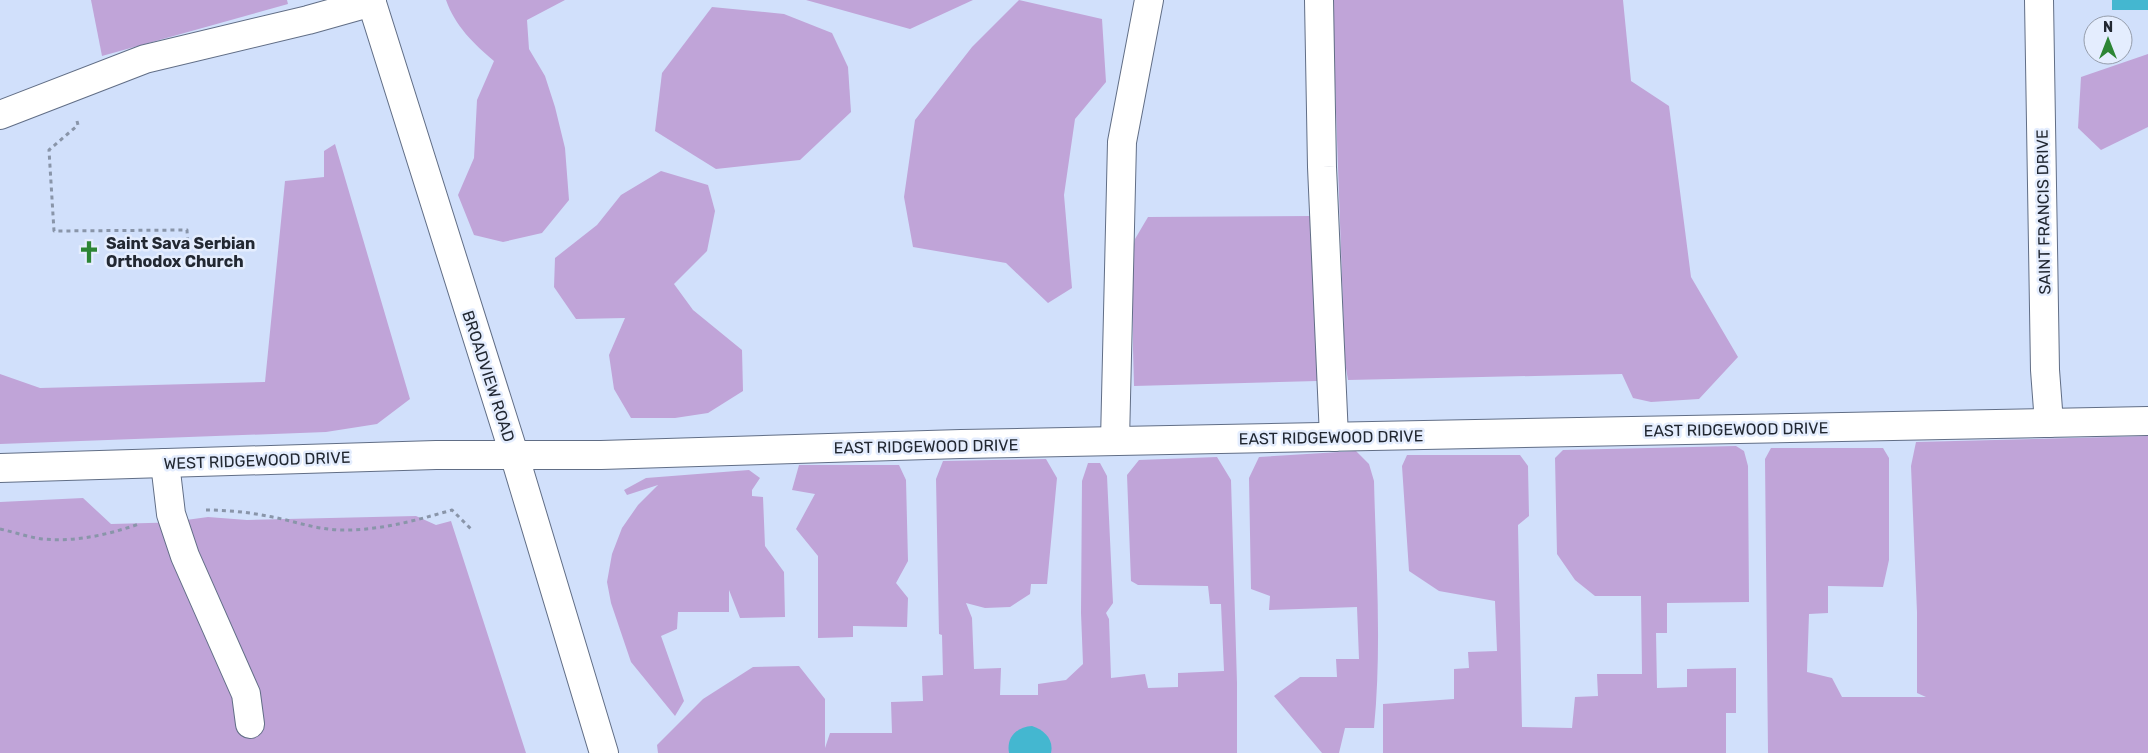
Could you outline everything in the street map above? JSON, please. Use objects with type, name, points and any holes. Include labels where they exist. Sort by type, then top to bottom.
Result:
[{"type":"street","points":[[1115,441],[1122,142],[1149,0]]},
{"type":"street","points":[[1319,0],[1322,167],[1334,437]]},
{"type":"street","name":"SAINT FRANCIS DRIVE","points":[[2039,0],[2046,370],[2049,424]]},
{"type":"street","points":[[0,115],[145,59],[308,20],[371,1]]},
{"type":"street","name":"BROADVIEW ROAD","points":[[371,1],[514,454],[604,753]]},
{"type":"street","name":"EAST RIDGEWOOD DRIVE","points":[[514,454],[601,455],[1115,441],[2148,421]]},
{"type":"street","name":"WEST RIDGEWOOD DRIVE","points":[[0,468],[514,454]]},
{"type":"street","points":[[165,463],[171,514],[185,556],[246,694],[250,724]]},
{"type":"path","points":[[75,117],[78,125],[49,150],[54,231],[187,230],[188,250]]},
{"type":"path","points":[[0,529],[40,538],[82,538],[105,534],[171,514],[204,510],[229,510],[317,527],[362,530],[413,522],[452,510],[472,530]]},
{"type":"shaded area","points":[[91,0],[287,0],[288,4],[102,56]]},
{"type":"shaded area","points":[[446,0],[565,0],[527,20],[529,49],[545,76],[565,148],[569,200],[542,233],[503,242],[474,235],[458,195],[474,158],[477,100],[494,61],[472,41],[460,26]]},
{"type":"shaded area","points":[[806,0],[973,0],[910,29]]},
{"type":"shaded area","points":[[1019,0],[1102,19],[1106,82],[1075,119],[1064,195],[1072,288],[1048,303],[1006,263],[913,247],[904,197],[915,120],[972,47]]},
{"type":"shaded area","points":[[1332,0],[1623,0],[1631,81],[1669,106],[1691,277],[1738,357],[1699,399],[1651,402],[1633,398],[1622,374],[1348,380],[1345,362]]},
{"type":"shaded area","points":[[712,7],[784,14],[832,33],[848,67],[851,112],[800,160],[716,169],[655,131],[662,73]]},
{"type":"shaded area","points":[[2148,54],[2148,127],[2101,150],[2078,128],[2081,77],[2116,65],[2133,65],[2133,59]]},
{"type":"shaded area","points":[[335,144],[410,399],[377,424],[326,432],[0,444],[0,374],[40,388],[265,382],[285,181],[324,177],[324,151]]},
{"type":"shaded area","points":[[661,171],[708,185],[715,211],[707,251],[674,284],[693,310],[742,350],[743,391],[708,413],[675,418],[631,418],[614,389],[609,355],[625,318],[576,319],[554,287],[555,258],[597,225],[621,195]]},
{"type":"shaded area","points":[[1312,216],[1320,358],[1317,381],[1134,386],[1133,249],[1135,239],[1148,217]]},
{"type":"shaded area","points":[[2148,436],[2148,753],[1768,753],[1765,459],[1771,448],[1883,448],[1889,458],[1889,560],[1883,587],[1828,586],[1828,613],[1809,614],[1807,672],[1832,678],[1842,697],[1926,697],[1917,693],[1917,612],[1911,466],[1916,442]]},
{"type":"shaded area","points":[[1736,446],[1744,451],[1748,466],[1749,602],[1667,603],[1667,633],[1656,633],[1657,688],[1687,687],[1687,669],[1736,668],[1736,713],[1726,713],[1726,753],[1383,753],[1383,704],[1454,699],[1454,669],[1469,668],[1468,652],[1497,651],[1495,601],[1439,591],[1409,571],[1402,466],[1407,455],[1520,455],[1528,466],[1529,516],[1518,525],[1522,727],[1572,728],[1575,697],[1598,696],[1597,674],[1642,674],[1641,596],[1595,596],[1575,580],[1557,554],[1555,458],[1563,450]]},
{"type":"shaded area","points":[[1356,451],[1369,464],[1374,481],[1378,667],[1374,728],[1345,728],[1339,753],[1322,753],[1274,696],[1300,677],[1337,677],[1336,659],[1359,659],[1357,607],[1269,610],[1270,596],[1251,589],[1249,478],[1259,457]]},
{"type":"shaded area","points":[[1217,457],[1231,480],[1237,683],[1237,753],[658,753],[657,745],[703,699],[753,667],[799,666],[825,699],[825,748],[830,733],[892,733],[891,702],[923,701],[922,676],[943,675],[942,635],[939,634],[936,479],[943,461],[1046,459],[1057,478],[1047,584],[1031,584],[1030,594],[1010,607],[985,608],[966,603],[972,618],[974,669],[1001,668],[1000,695],[1038,695],[1038,684],[1066,680],[1083,664],[1081,613],[1082,481],[1088,463],[1100,463],[1107,476],[1113,603],[1106,613],[1109,619],[1111,678],[1145,674],[1148,688],[1178,687],[1178,673],[1224,671],[1221,604],[1210,604],[1208,586],[1138,585],[1131,581],[1127,475],[1139,460]]},
{"type":"shaded area","points":[[799,465],[899,465],[906,480],[908,561],[896,583],[908,598],[907,627],[853,626],[853,637],[818,638],[818,556],[796,529],[815,494],[792,490]]},
{"type":"shaded area","points":[[749,470],[760,478],[752,490],[752,496],[763,497],[765,546],[784,572],[785,617],[740,618],[729,590],[729,612],[678,612],[677,629],[661,636],[684,701],[675,716],[631,662],[611,603],[607,582],[612,554],[622,528],[638,505],[658,485],[627,495],[624,490],[646,478]]},
{"type":"shaded area","points":[[83,498],[111,524],[186,522],[186,520],[208,517],[247,520],[416,516],[436,525],[451,521],[526,753],[0,753],[0,502]],"holes":[[[199,563],[244,655],[251,676]]]},
{"type":"water","points":[[2112,0],[2148,0],[2148,10],[2112,10]]},
{"type":"water","points":[[1032,726],[1047,736],[1051,743],[1051,753],[1009,753],[1009,742],[1014,734],[1022,728]]},
{"type":"place","name":"Saint Sava Serbian Orthodox Church","points":[[89,252]]}]
